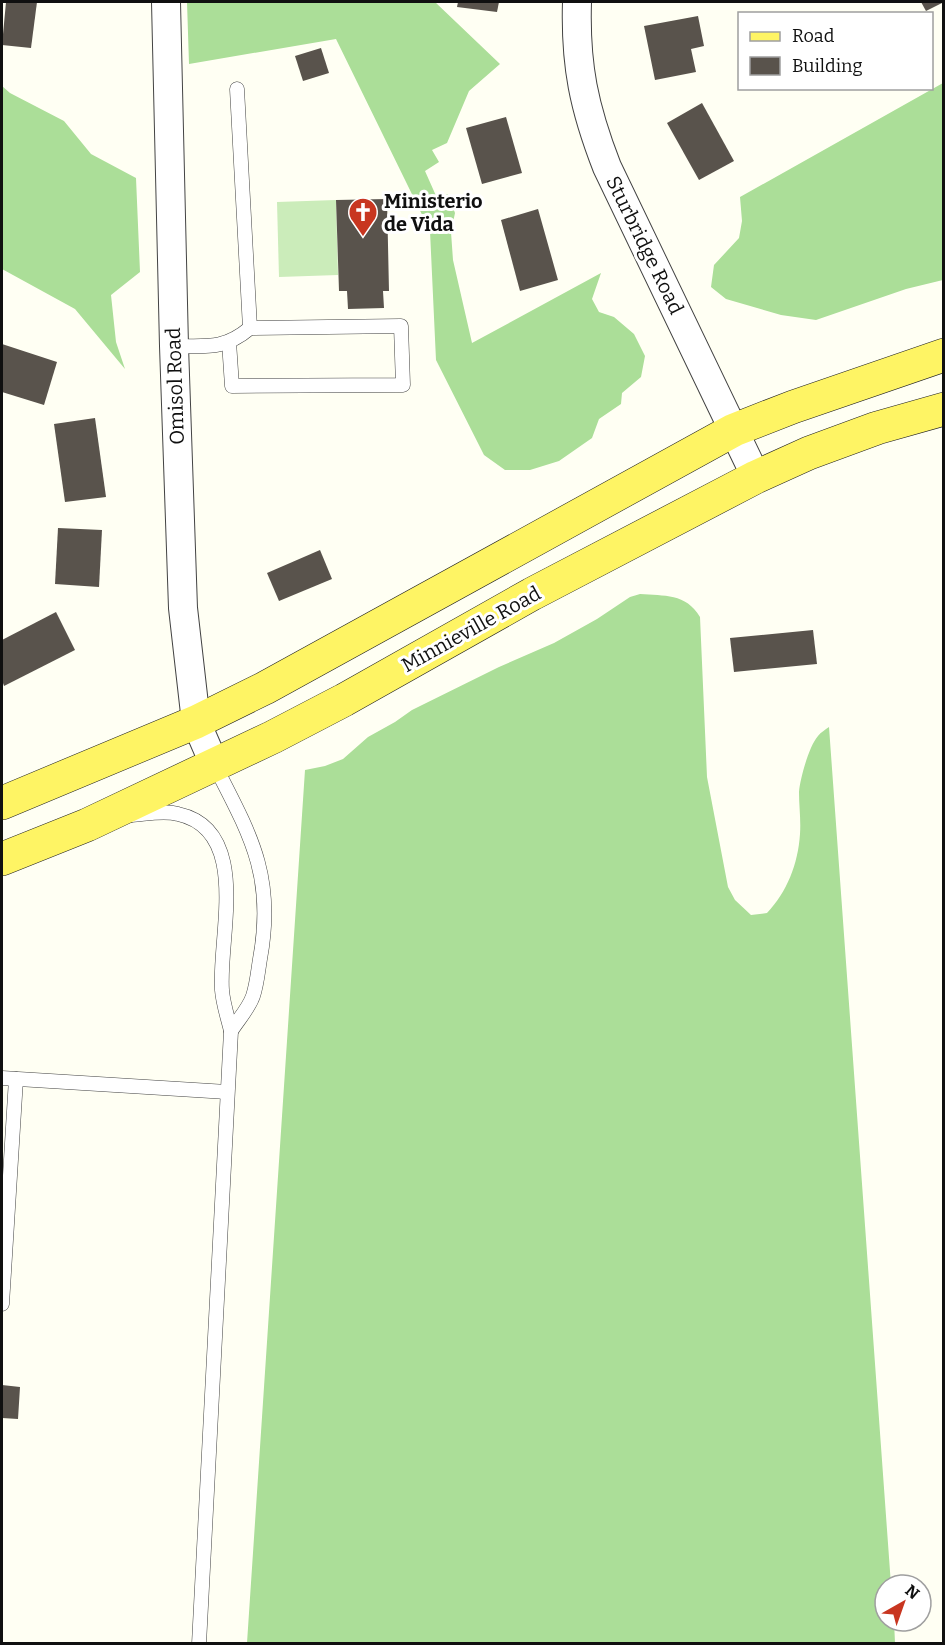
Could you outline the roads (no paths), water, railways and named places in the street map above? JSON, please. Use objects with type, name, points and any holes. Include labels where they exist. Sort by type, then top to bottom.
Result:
[{"type":"main road","points":[[2,803],[196,722],[265,688],[734,430],[793,407],[944,355]]},
{"type":"main road","name":"Minnieville Road","points":[[2,859],[103,818],[215,766],[344,700],[532,594],[756,477],[877,428],[944,409]]},
{"type":"street","name":"Omisol Road","points":[[166,2],[183,608],[196,722],[215,766]]},
{"type":"street","name":"Sturbridge Road","points":[[577,2],[576,39],[581,85],[592,130],[607,167],[756,477]]},
{"type":"lane","points":[[237,89],[250,328]]},
{"type":"lane","points":[[174,346],[218,346],[238,338],[250,328],[401,326],[403,385],[232,386],[229,342]]},
{"type":"lane","points":[[215,766],[249,833],[264,889],[264,928],[253,997],[231,1031]]},
{"type":"lane","points":[[103,818],[180,814],[203,825],[216,838],[223,861],[225,908],[222,990],[231,1031],[199,1644]]},
{"type":"lane","points":[[2,1078],[227,1092]]},
{"type":"lane","points":[[2,1304],[16,1079]]},
{"type":"place","name":"Ministerio de Vida","points":[[363,238]]}]
